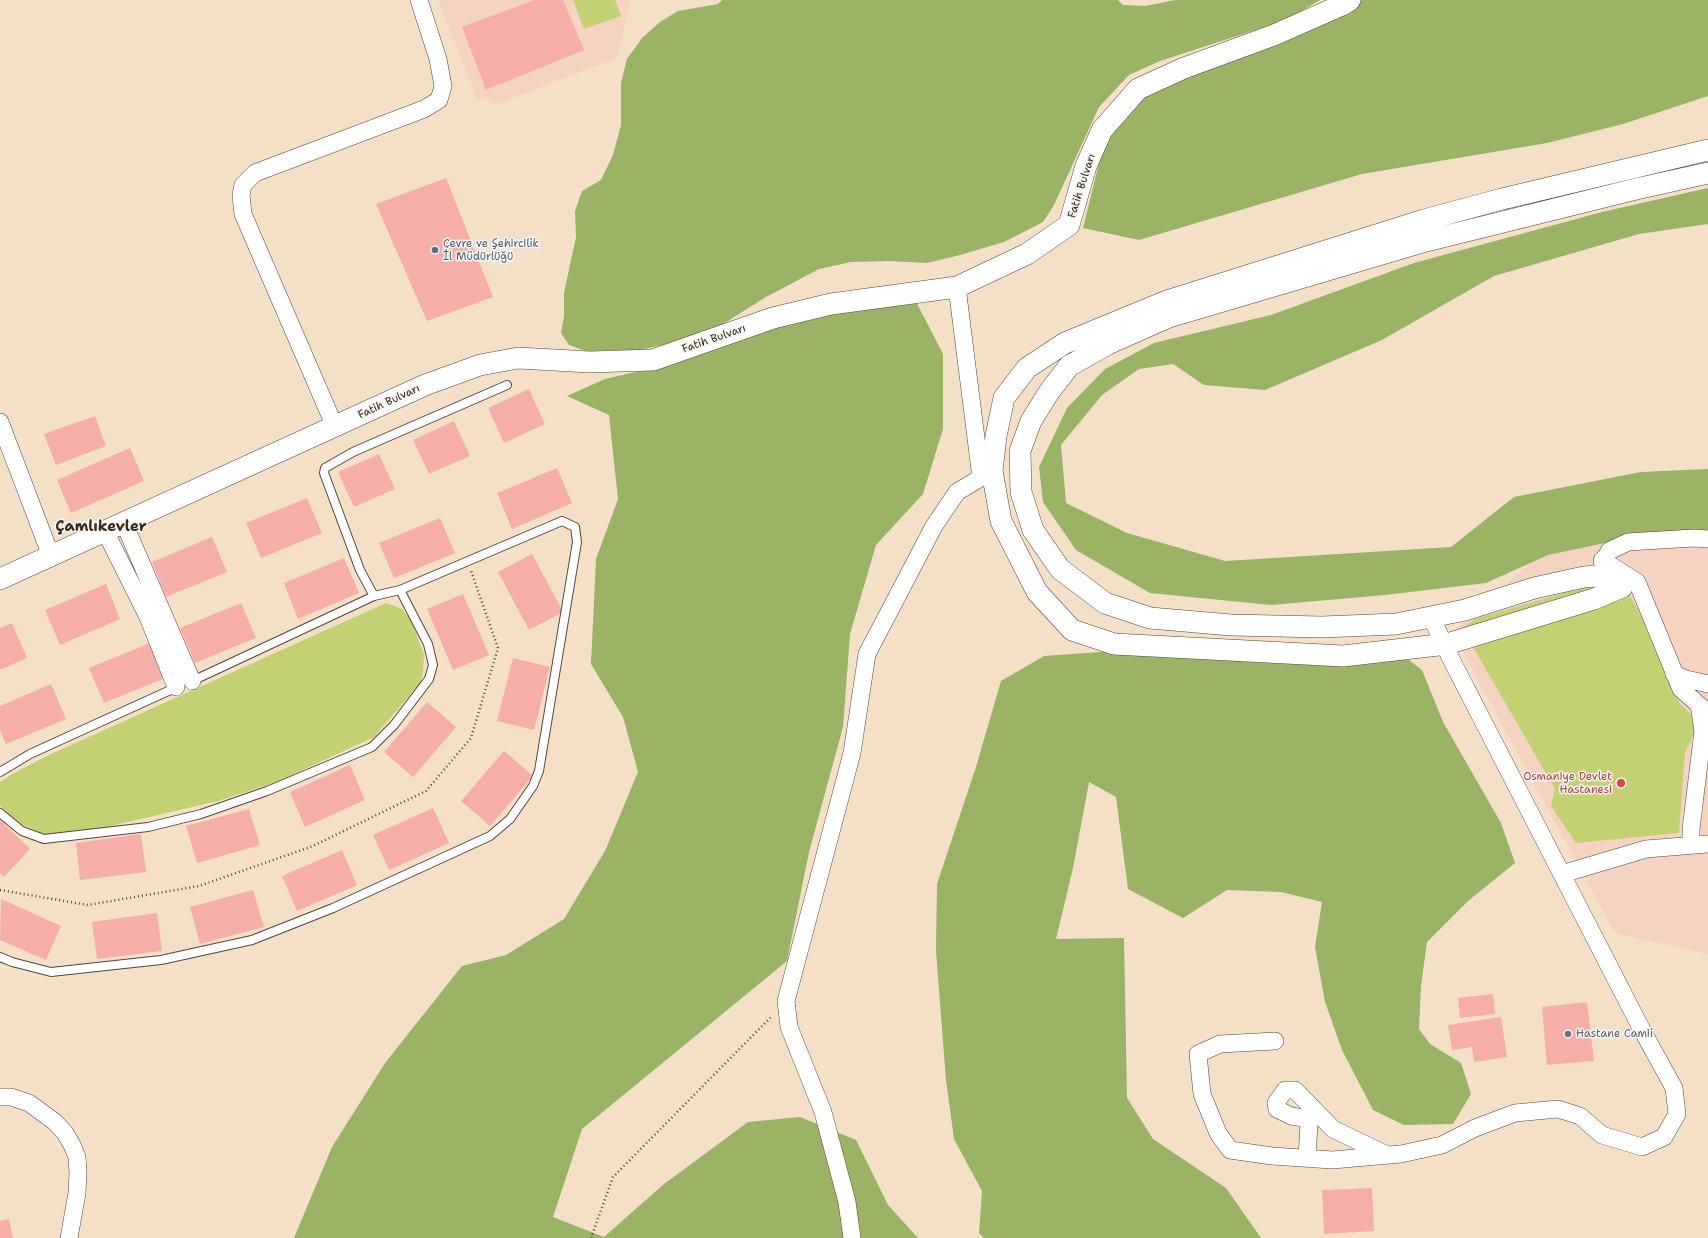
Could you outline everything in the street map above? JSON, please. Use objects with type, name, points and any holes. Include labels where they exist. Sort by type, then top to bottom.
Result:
[{"type":"street","points":[[335,427],[242,214],[241,196],[243,185],[255,174],[424,109],[439,100],[443,86],[438,59],[419,0]]},
{"type":"street","name":"Fatih Bulvarı","points":[[0,580],[425,385],[480,365],[518,358],[590,362],[653,360],[773,318],[824,306],[957,287],[1027,254],[1069,225],[1086,166],[1102,130],[1138,89],[1184,68],[1274,35],[1350,0]]},
{"type":"street","points":[[852,1238],[847,1202],[824,1112],[789,1027],[786,1001],[852,753],[867,654],[934,526],[956,492],[986,474],[1004,398],[1027,368],[1065,343],[1167,301],[1424,220],[1502,199],[1708,150]]},
{"type":"street","points":[[1604,561],[1613,575],[1584,577],[1534,588],[1465,610],[1396,624],[1322,627],[1231,625],[1150,618],[1105,603],[1060,569],[1033,530],[1021,492],[1020,451],[1031,421],[1069,366],[1108,344],[1170,317],[1426,241],[1636,189],[1708,173]]},
{"type":"street","points":[[957,287],[986,474],[1001,520],[1037,592],[1072,630],[1114,644],[1343,656],[1444,644],[1594,600],[1622,587],[1604,561]]},
{"type":"street","points":[[0,422],[51,556]]},
{"type":"street","points":[[124,523],[192,681]]},
{"type":"street","points":[[105,531],[148,617],[176,687]]},
{"type":"street","points":[[1604,561],[1609,551],[1628,542],[1694,538],[1708,539]]},
{"type":"street","points":[[1604,561],[1637,582],[1681,689],[1704,709],[1703,731],[1692,821],[1691,844]]},
{"type":"street","points":[[1275,1041],[1220,1044],[1198,1054],[1202,1094],[1218,1133],[1230,1150],[1332,1160],[1400,1154],[1442,1145],[1475,1128],[1515,1113],[1558,1109],[1580,1116],[1602,1135],[1642,1147],[1664,1137],[1677,1114],[1674,1088],[1642,1030],[1444,644],[1432,619],[1436,616]]},
{"type":"street","points":[[1674,674],[1686,679],[1708,684]]},
{"type":"street","points":[[1562,874],[1646,849],[1691,844],[1708,844]]},
{"type":"street","points":[[1307,1158],[1308,1123],[1304,1118],[1291,1116],[1277,1109],[1276,1102],[1285,1090],[1296,1090],[1333,1129],[1387,1155]]},
{"type":"street","points":[[0,1097],[11,1097],[29,1103],[55,1122],[65,1133],[72,1145],[77,1157],[78,1179],[73,1219],[68,1238]]},
{"type":"lane","points":[[374,596],[360,570],[324,473],[325,468],[353,452],[507,385]]},
{"type":"lane","points":[[0,772],[30,754],[192,681],[374,596],[400,590],[562,521],[575,527],[577,542],[539,771],[533,786],[510,819],[490,836],[340,904],[252,940],[161,960],[51,972],[12,962],[0,957]]},
{"type":"lane","points":[[0,813],[22,831],[44,839],[148,827],[200,814],[267,791],[372,747],[394,725],[429,679],[433,665],[428,644],[400,590]]},
{"type":"path","points":[[0,890],[88,905],[199,886],[313,846],[426,791],[471,738],[498,648],[467,561]]},
{"type":"path","points":[[591,1238],[613,1177],[786,1001]]},
{"type":"shaded area","points":[[438,0],[630,0],[617,58],[497,104],[484,98],[478,101]]},
{"type":"shaded area","name":"Osmaniye Devlet Hastanesi","points":[[1708,521],[1708,954],[1615,933],[1452,632],[1552,543]]},
{"type":"green space","points":[[573,0],[615,0],[621,16],[584,29]]},
{"type":"green space","points":[[722,0],[1118,0],[1123,5],[1145,6],[1175,0],[1320,0],[1286,20],[1160,61],[1129,75],[1099,107],[1054,205],[1043,222],[1004,242],[927,263],[890,261],[851,262],[819,269],[766,297],[718,327],[681,341],[640,350],[586,351],[569,345],[561,333],[564,316],[564,293],[576,237],[575,211],[582,191],[601,180],[613,155],[621,125],[621,83],[627,59],[642,38],[660,22],[678,11],[718,4]]},
{"type":"green space","points":[[1358,0],[1708,0],[1708,96],[1623,124],[1547,143],[1362,174],[1139,240],[1083,228],[1101,155],[1126,102]]},
{"type":"green space","points":[[1708,188],[1708,224],[1639,234],[1494,276],[1382,340],[1265,390],[1204,385],[1173,364],[1139,369],[1102,395],[1061,445],[1066,503],[1127,533],[1225,561],[1451,547],[1514,497],[1641,472],[1708,469],[1708,536],[1624,539],[1548,555],[1486,583],[1385,595],[1271,605],[1150,593],[1076,550],[1043,502],[1039,467],[1067,408],[1105,369],[1154,343],[1271,315],[1414,263],[1602,212]]},
{"type":"green space","points":[[911,292],[943,354],[943,429],[923,494],[876,545],[850,634],[843,727],[809,852],[787,961],[582,1129],[553,1217],[604,1237],[664,1184],[748,1122],[800,1117],[856,1140],[888,1205],[918,1238],[294,1238],[332,1147],[385,1063],[462,966],[506,955],[564,919],[605,851],[638,772],[623,717],[591,664],[596,559],[618,499],[609,415],[567,396],[605,379],[666,365],[762,330]]},
{"type":"green space","points":[[1621,581],[1639,612],[1680,704],[1692,715],[1695,731],[1685,753],[1679,833],[1576,843],[1551,806],[1555,789],[1462,628],[1475,619],[1601,582]]},
{"type":"green space","points":[[386,603],[402,609],[412,622],[424,655],[423,671],[421,682],[374,737],[279,781],[218,801],[98,829],[46,835],[19,823],[0,806],[0,782],[14,773],[51,754]]},
{"type":"green space","points":[[1397,651],[1422,670],[1443,722],[1501,823],[1515,863],[1468,901],[1427,942],[1421,986],[1419,1029],[1430,1044],[1461,1063],[1471,1094],[1453,1124],[1404,1125],[1373,1110],[1342,1050],[1325,1002],[1315,947],[1322,902],[1281,892],[1227,890],[1183,918],[1128,889],[1116,797],[1089,782],[1073,868],[1056,939],[1124,938],[1127,1098],[1153,1139],[1226,1188],[1261,1238],[984,1238],[979,1233],[982,1191],[954,1139],[946,1080],[936,951],[937,884],[976,767],[1001,681],[1044,656],[1100,652],[1203,655]]},
{"type":"building","points":[[534,0],[563,0],[584,50],[486,90],[462,27]]},
{"type":"building","name":"Çevre ve Şehircilik İl Müdürlüğü","points":[[446,178],[493,297],[427,321],[376,204]]},
{"type":"building","points":[[529,389],[545,424],[504,443],[488,408]]},
{"type":"building","points":[[95,416],[106,446],[56,465],[44,434]]},
{"type":"building","points":[[454,421],[470,456],[429,474],[413,440]]},
{"type":"building","points":[[130,448],[144,481],[71,513],[57,480]]},
{"type":"building","points":[[379,454],[395,489],[354,507],[338,472]]},
{"type":"building","points":[[557,468],[572,503],[512,529],[497,493]]},
{"type":"building","points":[[307,498],[322,533],[261,558],[246,523]]},
{"type":"building","points":[[440,518],[455,553],[394,578],[379,543]]},
{"type":"building","points":[[212,537],[227,572],[166,597],[152,562]]},
{"type":"building","points":[[532,554],[563,612],[529,630],[498,572]]},
{"type":"building","points":[[344,558],[359,593],[298,619],[284,583]]},
{"type":"building","points":[[106,584],[120,619],[60,645],[45,610]]},
{"type":"building","points":[[463,594],[489,655],[453,670],[427,609]]},
{"type":"building","points":[[241,603],[256,638],[195,663],[180,628]]},
{"type":"building","points":[[12,623],[27,658],[0,670],[0,628]]},
{"type":"building","points":[[150,643],[165,678],[104,703],[89,668]]},
{"type":"building","points":[[513,658],[550,667],[534,730],[497,721]]},
{"type":"building","points":[[51,684],[66,719],[6,744],[0,730],[0,706]]},
{"type":"building","points":[[427,702],[456,727],[413,777],[384,752]]},
{"type":"building","points":[[504,751],[533,776],[490,826],[461,801]]},
{"type":"building","points":[[350,765],[365,800],[305,827],[290,792]]},
{"type":"building","points":[[433,808],[449,843],[389,870],[373,835]]},
{"type":"building","points":[[249,809],[260,845],[197,863],[186,826]]},
{"type":"building","points":[[0,820],[30,849],[4,877],[0,873]]},
{"type":"building","points":[[141,834],[146,872],[80,880],[76,843]]},
{"type":"building","points":[[342,850],[357,885],[297,911],[282,876]]},
{"type":"building","points":[[253,890],[264,927],[200,944],[190,907]]},
{"type":"building","points":[[1,899],[61,926],[46,960],[0,940]]},
{"type":"building","points":[[157,913],[162,951],[97,959],[92,922]]},
{"type":"building","points":[[1493,994],[1495,1014],[1460,1018],[1458,998]]},
{"type":"building","name":"Hastane Camii","points":[[1587,1002],[1594,1061],[1547,1065],[1542,1007]]},
{"type":"building","points":[[1501,1017],[1507,1057],[1474,1062],[1472,1047],[1452,1050],[1448,1025]]},
{"type":"building","points":[[1372,1188],[1374,1231],[1324,1234],[1322,1190]]},
{"type":"building","points":[[9,1219],[13,1238],[0,1238],[0,1221]]},
{"type":"place","name":"Çevre ve Şehircilik İl Müdürlüğü","points":[[435,250]]},
{"type":"place","name":"Osmaniye Devlet Hastanesi","points":[[1621,783]]},
{"type":"place","name":"Hastane Camii","points":[[1568,1034]]},
{"type":"district","name":"Çamlıkevler","points":[[101,527]]}]
